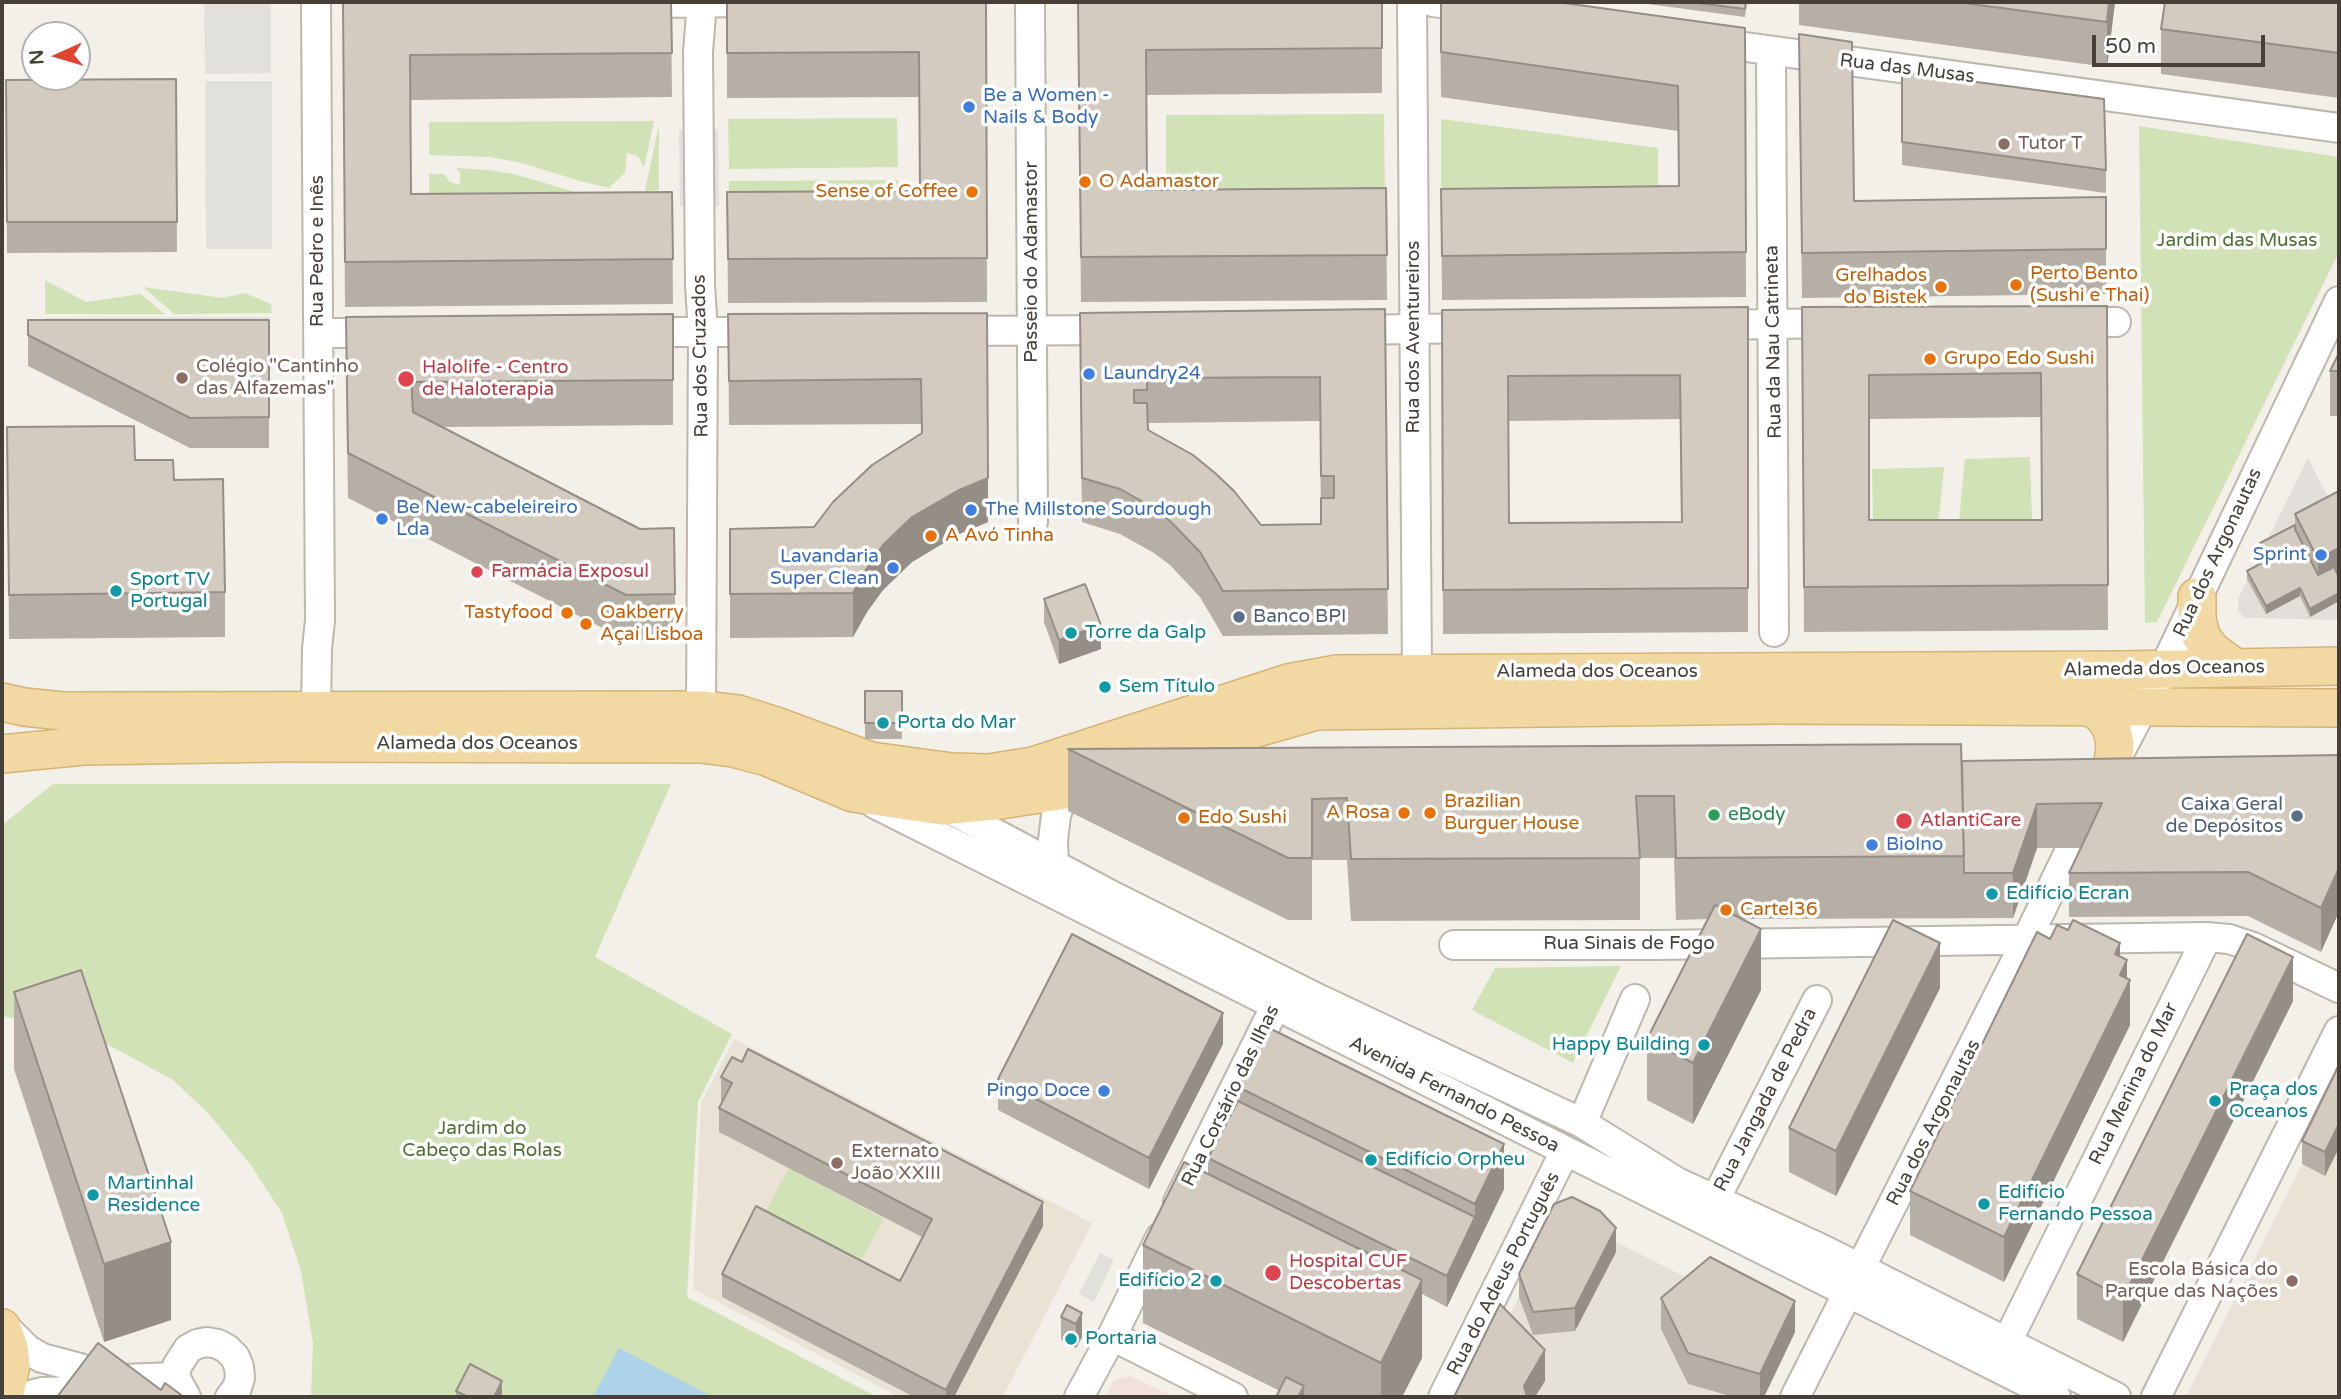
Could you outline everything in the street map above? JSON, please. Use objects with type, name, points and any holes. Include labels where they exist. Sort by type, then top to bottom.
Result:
[{"type":"main road","points":[[2197,597],[2197,619],[2202,636],[2211,650],[2235,668]]},
{"type":"main road","name":"Alameda dos Oceanos","points":[[946,805],[989,772],[1033,766],[1301,680],[1337,674],[2163,670],[2339,666]]},
{"type":"main road","name":"Alameda dos Oceanos","points":[[2,702],[63,711],[701,710],[751,718],[871,761],[946,805]]},
{"type":"main road","name":"Alameda dos Oceanos","points":[[2,754],[83,746],[282,743],[700,744],[733,748],[767,757],[853,793],[946,805],[1065,790],[1316,711],[1775,705],[2339,708]]},
{"type":"main road","points":[[2089,707],[2102,714],[2111,727],[2115,743],[2109,779]]},
{"type":"main road","points":[[282,743],[316,710]]},
{"type":"main road","points":[[2,1326],[11,1364],[4,1397]]},
{"type":"street","name":"Rua dos Cruzados","points":[[701,710],[703,332],[699,285],[698,52],[702,2]]},
{"type":"street","points":[[612,4],[784,2]]},
{"type":"street","name":"Passeio do Adamastor","points":[[1030,2],[1033,522]]},
{"type":"street","name":"Rua dos Aventureiros","points":[[1412,2],[1417,673]]},
{"type":"street","points":[[1433,2],[1501,12]]},
{"type":"street","name":"Rua Pedro e Inês","points":[[316,710],[320,620],[318,333],[324,5]]},
{"type":"street","name":"Rua das Musas","points":[[1678,38],[2339,128]]},
{"type":"street","name":"Rua da Nau Catrineta","points":[[1771,51],[1774,632]]},
{"type":"street","name":"Rua dos Argonautas","points":[[2109,779],[2333,326],[2339,301]]},
{"type":"street","points":[[2048,322],[2116,322]]},
{"type":"street","points":[[1677,325],[1870,323]]},
{"type":"street","points":[[1326,330],[1511,328]]},
{"type":"street","points":[[920,331],[1149,330]]},
{"type":"street","points":[[615,332],[788,332]]},
{"type":"street","points":[[318,333],[410,333]]},
{"type":"street","points":[[1054,866],[1056,814],[1065,790]]},
{"type":"street","name":"Avenida Fernando Pessoa","points":[[946,805],[1565,1151],[2056,1397]]},
{"type":"street","name":"Avenida Fernando Pessoa","points":[[946,805],[1282,994],[1582,1123],[1677,1182],[1860,1268],[2006,1344],[2116,1397]]},
{"type":"street","name":"Rua dos Argonautas","points":[[1795,1397],[2071,848]]},
{"type":"street","name":"Rua Sinais de Fogo","points":[[1454,945],[1657,945],[2207,937],[2229,939],[2253,947],[2339,988]]},
{"type":"street","name":"Rua Menina do Mar","points":[[2006,1344],[2207,937]]},
{"type":"street","name":"Rua Corsário das Ilhas","points":[[1079,1397],[1282,994]]},
{"type":"street","points":[[1582,1123],[1635,999]]},
{"type":"street","name":"Rua Jangada de Pedra","points":[[1715,1200],[1817,1000]]},
{"type":"street","points":[[2156,1397],[2339,1031]]},
{"type":"street","name":"Rua do Adeus Português","points":[[1443,1397],[1565,1151]]},
{"type":"street","points":[[2,1326],[28,1350],[58,1364],[80,1368],[95,1380],[180,1387],[181,1357],[188,1349],[207,1342],[218,1344],[235,1357],[239,1367],[240,1378],[230,1397]]},
{"type":"street","points":[[1112,1336],[1233,1397]]},
{"type":"street","points":[[22,1397],[42,1392],[81,1391],[95,1380]]},
{"type":"shaded area","points":[[204,2],[271,2],[271,73],[205,74]]},
{"type":"shaded area","points":[[205,81],[272,81],[272,249],[206,249]]},
{"type":"shaded area","points":[[710,129],[718,129],[719,206],[711,206]]},
{"type":"shaded area","points":[[679,130],[687,130],[688,206],[680,206]]},
{"type":"shaded area","points":[[269,317],[269,325],[45,326],[45,318]]},
{"type":"shaded area","points":[[2308,458],[2339,519],[2339,620],[2244,618],[2238,610],[2238,599]]},
{"type":"shaded area","name":"Externato João XXIII","points":[[734,1039],[1092,1223],[1003,1397],[899,1397],[693,1289],[701,1103]]},
{"type":"shaded area","name":"Escola Básica do Parque das Nações","points":[[2339,1088],[2339,1397],[2186,1397],[2302,1164]]},
{"type":"shaded area","points":[[1600,1234],[1795,1332],[1764,1397],[1469,1397],[1519,1297]]},
{"type":"shaded area","points":[[1100,1253],[1114,1260],[1094,1302],[1079,1294]]},
{"type":"shaded area","points":[[1130,1376],[1175,1397],[1107,1397],[1114,1380]]},
{"type":"green space","points":[[1384,114],[1385,214],[1166,215],[1166,115]]},
{"type":"green space","points":[[897,118],[898,167],[729,169],[728,119]]},
{"type":"green space","points":[[1441,119],[1658,148],[1658,212],[1441,211]]},
{"type":"green space","points":[[654,121],[644,167],[638,156],[627,153],[625,173],[609,188],[522,163],[490,157],[429,155],[429,122]]},
{"type":"green space","points":[[659,125],[659,190],[645,191]]},
{"type":"green space","name":"Jardim das Musas","points":[[2139,126],[2339,157],[2339,252],[2157,622],[2145,623]]},
{"type":"green space","points":[[456,168],[514,174],[592,197],[429,217],[429,174],[444,174],[450,182],[460,185],[460,173]]},
{"type":"green space","points":[[898,180],[898,214],[729,216],[729,181]]},
{"type":"green space","points":[[45,280],[86,302],[141,294],[165,314],[45,314]]},
{"type":"green space","points":[[143,287],[223,298],[245,293],[271,304],[272,313],[174,314]]},
{"type":"green space","points":[[2030,457],[2032,521],[1959,521],[1965,459]]},
{"type":"green space","points":[[1944,467],[1938,526],[1873,522],[1872,469]]},
{"type":"green space","name":"Jardim do Cabeço das Rolas","points":[[53,784],[671,784],[595,957],[732,1034],[698,1102],[687,1297],[877,1397],[311,1397],[313,1343],[301,1271],[282,1213],[250,1164],[208,1113],[173,1080],[103,1042],[57,1026],[2,1016],[2,825]]},
{"type":"green space","points":[[1621,966],[1573,1063],[1472,1010],[1495,968]]},
{"type":"green space","points":[[789,1168],[884,1219],[854,1273],[756,1230]]},
{"type":"water","points":[[619,1348],[713,1397],[593,1397]]},
{"type":"building","points":[[343,2],[671,2],[672,53],[410,55],[411,194],[672,192],[673,259],[345,262]]},
{"type":"building","points":[[727,2],[986,2],[987,258],[728,259],[727,192],[920,191],[919,52],[727,53]]},
{"type":"building","points":[[1078,2],[1382,2],[1382,48],[1146,50],[1147,190],[1386,188],[1387,255],[1081,257]]},
{"type":"building","points":[[1441,2],[1557,2],[1745,28],[1746,252],[1442,256],[1441,189],[1679,186],[1678,86],[1441,52]]},
{"type":"building","points":[[1690,2],[1746,2],[1745,9]]},
{"type":"building","points":[[1956,2],[2109,2],[2107,22]]},
{"type":"building","points":[[2165,2],[2339,2],[2339,53],[2161,29]]},
{"type":"building","points":[[1799,34],[1852,42],[1854,201],[2106,197],[2106,249],[1802,253]]},
{"type":"building","name":"Tutor T","points":[[1902,72],[2104,99],[2106,170],[1902,142]]},
{"type":"building","points":[[176,79],[177,222],[7,222],[6,80],[21,80],[21,91],[91,91],[91,80]]},
{"type":"building","points":[[2107,306],[2108,585],[1804,587],[1802,307]],"holes":[[[2041,373],[2042,520],[1869,520],[1869,375]]]},
{"type":"building","points":[[1748,307],[1748,588],[1443,590],[1442,310]],"holes":[[[1680,375],[1682,522],[1509,523],[1508,376]]]},
{"type":"building","points":[[1385,309],[1388,589],[1223,591],[1200,552],[1154,508],[1120,489],[1082,478],[1080,313]],"holes":[[[1320,377],[1321,476],[1334,476],[1334,498],[1321,498],[1321,524],[1261,525],[1234,491],[1215,473],[1193,455],[1148,430],[1147,403],[1134,403],[1134,390],[1147,390],[1147,378]]]},
{"type":"building","points":[[987,313],[988,478],[957,491],[912,517],[883,545],[853,593],[730,594],[730,529],[814,527],[833,502],[872,465],[922,433],[921,379],[729,381],[728,314]]},
{"type":"building","points":[[673,314],[673,380],[412,382],[412,394],[413,412],[640,529],[674,528],[675,594],[626,595],[348,453],[346,317]]},
{"type":"building","points":[[28,320],[269,320],[269,417],[190,418],[28,335]]},
{"type":"building","points":[[2339,353],[2339,371],[2330,371]]},
{"type":"building","points":[[134,426],[135,460],[173,460],[174,480],[223,479],[225,592],[9,595],[7,427]]},
{"type":"building","points":[[2337,492],[2339,548],[2318,559],[2295,514]]},
{"type":"building","points":[[2295,525],[2318,575],[2334,567],[2339,577],[2339,593],[2310,609],[2300,588],[2266,606],[2247,571],[2269,559],[2260,543]]},
{"type":"building","points":[[1085,584],[1101,625],[1059,640],[1044,599]]},
{"type":"building","points":[[865,691],[902,691],[902,723],[865,723]]},
{"type":"building","points":[[1961,744],[1964,856],[1676,858],[1674,796],[1636,796],[1640,858],[1351,859],[1347,798],[1312,799],[1312,858],[1288,858],[1068,749]]},
{"type":"building","points":[[2339,755],[2339,868],[2321,908],[2248,872],[2069,873],[2102,803],[2037,804],[2013,873],[1964,873],[1962,761]]},
{"type":"building","points":[[1715,905],[1761,929],[1693,1063],[1647,1039]]},
{"type":"building","points":[[1893,920],[1940,943],[1836,1151],[1789,1128]]},
{"type":"building","points":[[2073,920],[2120,943],[2115,954],[2127,960],[2120,975],[2130,980],[2004,1237],[1910,1191],[2037,932],[2050,939],[2057,925],[2068,930]]},
{"type":"building","name":"Pingo Doce","points":[[1072,934],[1223,1013],[1149,1158],[998,1079]]},
{"type":"building","points":[[2247,934],[2293,957],[2123,1298],[2077,1274]]},
{"type":"building","points":[[81,970],[171,1242],[104,1264],[14,992]]},
{"type":"building","points":[[1267,1027],[1504,1144],[1475,1204],[1238,1087]]},
{"type":"building","points":[[748,1049],[1043,1202],[946,1390],[722,1274],[756,1206],[900,1281],[932,1219],[719,1108],[732,1083],[721,1077],[732,1057],[742,1062]]},
{"type":"building","points":[[2339,1065],[2339,1124],[2325,1152],[2302,1141]]},
{"type":"building","points":[[1238,1101],[1475,1217],[1447,1276],[1208,1158]]},
{"type":"building","points":[[1184,1162],[1422,1280],[1381,1363],[1143,1245]]},
{"type":"building","points":[[1572,1197],[1600,1211],[1616,1228],[1575,1308],[1533,1312],[1519,1274],[1554,1204]]},
{"type":"building","points":[[1710,1257],[1795,1301],[1760,1374],[1688,1353],[1661,1298]]},
{"type":"building","points":[[1500,1304],[1545,1350],[1524,1386],[1527,1397],[1454,1397]]},
{"type":"building","points":[[1067,1305],[1082,1313],[1076,1324],[1061,1317]]},
{"type":"building","points":[[98,1343],[161,1390],[165,1383],[184,1397],[57,1397]]},
{"type":"building","points":[[470,1364],[502,1381],[494,1397],[468,1397],[456,1391]]},
{"type":"building","points":[[1286,1377],[1304,1386],[1298,1397],[1276,1397]]},
{"type":"place","name":"Be a Women - Nails & Body","points":[[969,107]]},
{"type":"place","name":"Tutor T","points":[[2004,144]]},
{"type":"place","name":"O Adamastor","points":[[1085,182]]},
{"type":"place","name":"Sense of Coffee","points":[[972,192]]},
{"type":"place","name":"Perto Bento (Sushi e Thai)","points":[[2016,285]]},
{"type":"place","name":"Grelhados do Bistek","points":[[1941,287]]},
{"type":"place","name":"Grupo Edo Sushi","points":[[1930,359]]},
{"type":"place","name":"Laundry24","points":[[1089,374]]},
{"type":"place","name":"Colégio \"Cantinho das Alfazemas\"","points":[[182,378]]},
{"type":"place","name":"Halolife - Centro de Haloterapia","points":[[406,379]]},
{"type":"place","name":"The Millstone Sourdough","points":[[971,510]]},
{"type":"place","name":"Be New-cabeleireiro Lda","points":[[382,519]]},
{"type":"place","name":"A Avó Tinha","points":[[931,536]]},
{"type":"place","name":"Sprint","points":[[2321,555]]},
{"type":"place","name":"Lavandaria Super Clean","points":[[893,568]]},
{"type":"place","name":"Farmácia Exposul","points":[[477,572]]},
{"type":"place","name":"Sport TV Portugal","points":[[116,591]]},
{"type":"place","name":"Tastyfood","points":[[567,613]]},
{"type":"place","name":"Banco BPI","points":[[1239,617]]},
{"type":"place","name":"Oakberry Açaí Lisboa","points":[[586,624]]},
{"type":"place","name":"Torre da Galp","points":[[1071,633]]},
{"type":"place","name":"Sem Título","points":[[1105,687]]},
{"type":"place","name":"Porta do Mar","points":[[883,723]]},
{"type":"place","name":"A Rosa","points":[[1404,813]]},
{"type":"place","name":"Brazilian Burguer House","points":[[1430,813]]},
{"type":"place","name":"eBody","points":[[1714,815]]},
{"type":"place","name":"Caixa Geral de Depósitos","points":[[2297,816]]},
{"type":"place","name":"Edo Sushi","points":[[1184,818]]},
{"type":"place","name":"AtlantiCare","points":[[1904,821]]},
{"type":"place","name":"BioIno","points":[[1872,845]]},
{"type":"place","name":"Edifício Ecran","points":[[1992,894]]},
{"type":"place","name":"Cartel36","points":[[1726,910]]},
{"type":"place","name":"Happy Building","points":[[1704,1045]]},
{"type":"place","name":"Pingo Doce","points":[[1104,1091]]},
{"type":"place","name":"Praça dos Oceanos","points":[[2215,1101]]},
{"type":"place","name":"Edifício Orpheu","points":[[1371,1160]]},
{"type":"place","name":"Externato João XXIII","points":[[837,1163]]},
{"type":"place","name":"Martinhal Residence","points":[[93,1195]]},
{"type":"place","name":"Edifício Fernando Pessoa","points":[[1984,1204]]},
{"type":"place","name":"Hospital CUF Descobertas","points":[[1273,1273]]},
{"type":"place","name":"Edifício 2","points":[[1216,1281]]},
{"type":"place","name":"Escola Básica do Parque das Nações","points":[[2292,1281]]},
{"type":"place","name":"Portaria","points":[[1071,1339]]}]
